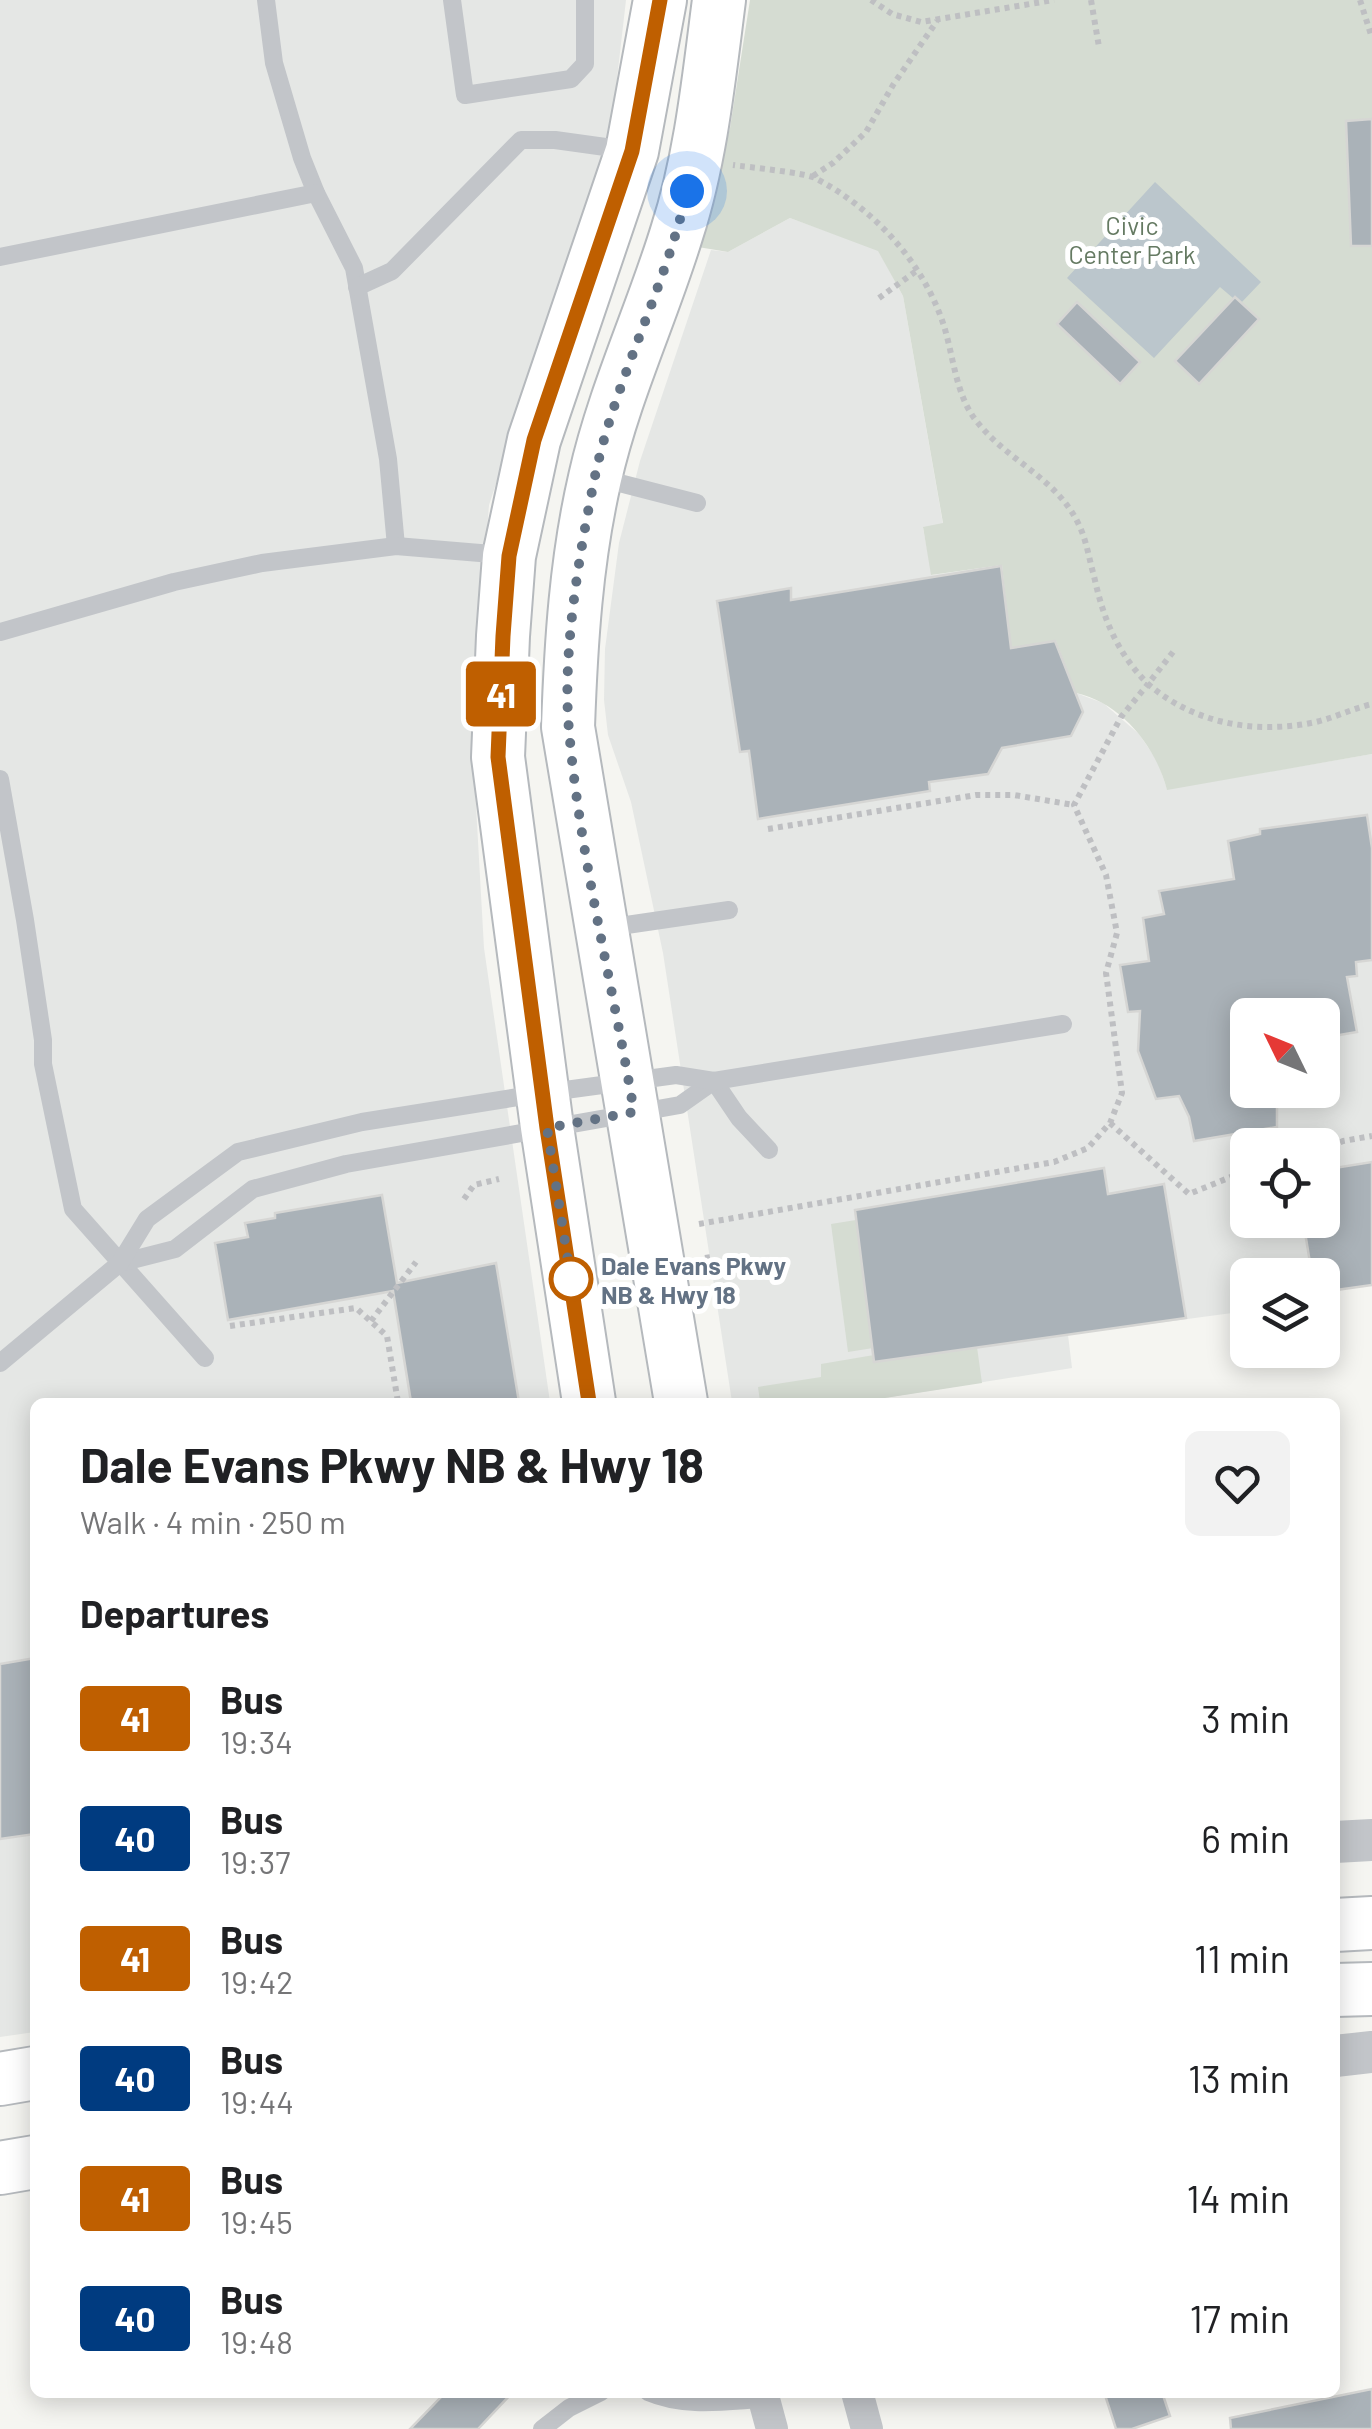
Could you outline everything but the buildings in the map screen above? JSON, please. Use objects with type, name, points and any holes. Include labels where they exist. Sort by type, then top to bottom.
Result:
[{"type":"main road","points":[[589,1398],[545,1110],[498,757],[509,556],[534,440],[632,151],[660,0]]},
{"type":"main road","points":[[680,1398],[568,727],[572,617],[595,477],[628,368],[678,230],[704,114],[718,0]]},
{"type":"main road","points":[[1340,1924],[1372,1924]]},
{"type":"main road","points":[[1340,1990],[1372,1989]]},
{"type":"main road","points":[[0,2078],[30,2074]]},
{"type":"main road","points":[[0,2168],[30,2163]]},
{"type":"street","points":[[1340,1842],[1372,1840]]},
{"type":"street","points":[[1340,2055],[1372,2052]]},
{"type":"street","points":[[859,2398],[867,2429]]},
{"type":"lane","points":[[266,0],[274,63],[316,193],[354,268],[388,459],[396,546]]},
{"type":"lane","points":[[452,0],[465,95],[571,79],[585,64],[585,0]]},
{"type":"lane","points":[[357,287],[392,272],[521,140],[555,140],[632,151]]},
{"type":"lane","points":[[0,257],[316,193]]},
{"type":"lane","points":[[595,477],[697,503]]},
{"type":"lane","points":[[0,632],[158,586],[262,562],[396,546],[509,556]]},
{"type":"lane","points":[[0,779],[44,1064],[73,1209],[205,1358]]},
{"type":"lane","points":[[601,929],[729,910]]},
{"type":"lane","points":[[0,1363],[120,1264],[147,1219],[238,1152],[362,1122],[545,1110],[631,1097],[676,1075],[714,1081],[1064,1024]]},
{"type":"lane","points":[[120,1264],[174,1248],[253,1189],[545,1110],[631,1097],[680,1105],[714,1081]]},
{"type":"lane","points":[[714,1081],[738,1118],[769,1150]]},
{"type":"lane","points":[[542,2429],[568,2408],[589,2398]]},
{"type":"lane","points":[[677,2398],[702,2403],[771,2403]]},
{"type":"path","points":[[871,0],[907,20],[938,21],[1054,0]]},
{"type":"path","points":[[1091,0],[1098,47]]},
{"type":"path","points":[[1360,0],[1372,38]]},
{"type":"path","points":[[813,176],[834,163],[866,132],[938,21]]},
{"type":"path","points":[[732,164],[813,176],[868,216],[919,269],[944,327],[960,387],[977,422],[1063,498],[1086,543],[1110,630],[1132,668],[1148,684],[1171,701],[1201,715],[1240,726],[1310,723],[1372,704]]},
{"type":"path","points":[[879,298],[919,269]]},
{"type":"path","points":[[1120,717],[1173,652]]},
{"type":"path","points":[[768,830],[976,795],[1014,795],[1074,804]]},
{"type":"path","points":[[1110,1124],[1189,1194],[1230,1177]]},
{"type":"path","points":[[1340,1141],[1372,1136]]},
{"type":"path","points":[[464,1199],[474,1185],[499,1179]]},
{"type":"path","points":[[371,1321],[416,1262]]},
{"type":"path","points":[[230,1326],[356,1308],[387,1336],[397,1398]]},
{"type":"shaded area","points":[[0,0],[626,0],[611,131],[489,505],[472,734],[484,948],[549,1398],[30,1398],[30,2033],[0,2037]]},
{"type":"shaded area","points":[[1155,182],[1261,282],[1240,304],[1220,287],[1154,358],[1067,278]]},
{"type":"shaded area","points":[[790,218],[878,250],[903,296],[943,524],[923,528],[932,575],[1002,565],[1011,648],[1055,641],[1076,693],[1103,703],[1139,734],[1158,762],[1167,789],[1372,754],[1372,1162],[1340,1167],[1340,1128],[1230,1128],[1230,1238],[1306,1238],[1309,1258],[1230,1258],[1230,1313],[1068,1335],[1072,1368],[884,1398],[731,1398],[663,953],[631,802],[608,735],[604,700],[605,649],[619,543],[640,461],[711,250],[728,252]]},
{"type":"green space","name":"Civic Center Park","points":[[750,0],[1372,0],[1372,754],[1167,790],[1155,758],[1135,729],[1108,706],[1076,693],[1056,641],[1011,648],[1002,565],[931,575],[923,527],[943,523],[903,296],[878,251],[790,218],[728,252],[698,247],[730,128]]},
{"type":"green space","points":[[856,1220],[873,1348],[848,1352],[831,1224]]},
{"type":"green space","points":[[977,1347],[982,1383],[885,1398],[759,1398],[758,1387],[821,1377],[821,1364],[874,1355]]},
{"type":"bus line","name":"41","points":[[588,1398],[547,1128],[498,757],[503,636],[509,556],[534,440],[632,151],[660,0]]},
{"type":"place","name":"Dale Evans Pkwy NB & Hwy 18","points":[[571,1279]]},
{"type":"route","points":[[571,1279],[572,1286],[547,1128],[634,1112],[568,727],[572,617],[595,477],[628,368],[678,230],[687,191]]}]
